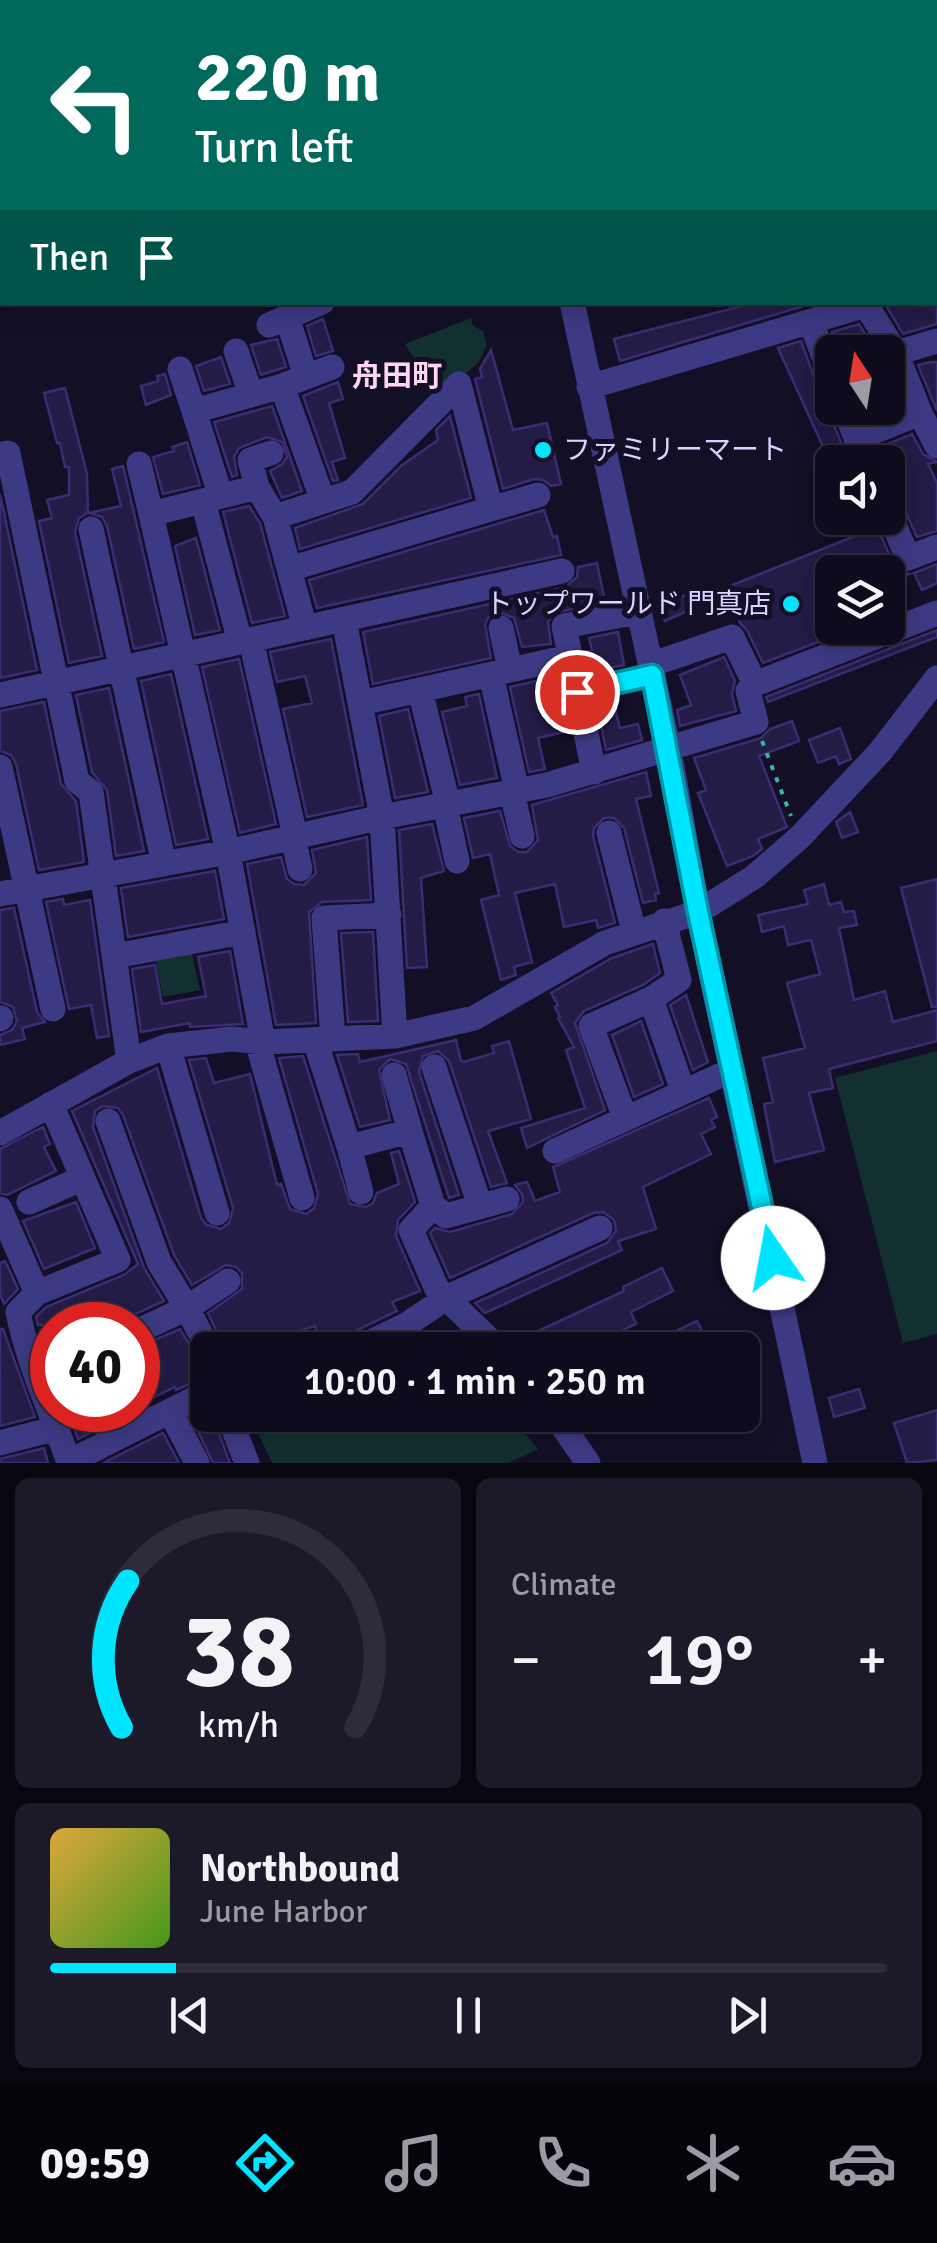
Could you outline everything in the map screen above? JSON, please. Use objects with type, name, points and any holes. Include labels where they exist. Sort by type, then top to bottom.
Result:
[{"type":"street","points":[[573,305],[815,1463]]},
{"type":"street","points":[[588,388],[862,305]]},
{"type":"street","points":[[866,305],[885,335]]},
{"type":"street","points":[[299,311],[294,382],[323,501]]},
{"type":"street","points":[[810,322],[815,335]]},
{"type":"street","points":[[905,351],[937,342]]},
{"type":"street","points":[[236,351],[251,395]]},
{"type":"street","points":[[194,411],[332,367]]},
{"type":"street","points":[[180,369],[194,411],[300,869]]},
{"type":"street","points":[[883,445],[931,432],[905,373]]},
{"type":"street","points":[[275,517],[352,492],[459,384],[491,509]]},
{"type":"street","points":[[0,454],[8,453],[76,780],[90,792],[129,1061]]},
{"type":"street","points":[[271,453],[250,460],[257,487],[275,517],[305,628]]},
{"type":"street","points":[[138,464],[228,852],[260,1042],[302,1198]]},
{"type":"street","points":[[151,514],[257,487]]},
{"type":"street","points":[[289,569],[538,496]]},
{"type":"street","points":[[91,529],[164,864]]},
{"type":"street","points":[[898,535],[908,558],[937,547]]},
{"type":"street","points":[[0,695],[562,572]]},
{"type":"street","points":[[594,772],[564,626],[638,612]]},
{"type":"street","points":[[0,894],[228,852],[515,792],[668,750],[756,722],[748,691],[755,684],[937,613]]},
{"type":"street","points":[[344,620],[382,817],[395,1036]]},
{"type":"street","points":[[501,628],[500,672],[522,836]]},
{"type":"street","points":[[577,692],[651,670],[732,637],[755,684]]},
{"type":"street","points":[[361,703],[569,658]]},
{"type":"street","points":[[0,1133],[129,1061],[168,1046],[232,1039],[260,1042],[395,1036],[474,1018],[563,965],[634,932],[698,912],[754,878],[800,837],[880,752],[937,678]]},
{"type":"street","points":[[420,690],[457,861]]},
{"type":"street","points":[[0,767],[3,796],[53,1009]]},
{"type":"street","points":[[608,834],[634,932]]},
{"type":"street","points":[[361,1192],[324,1039],[324,918],[390,916]]},
{"type":"street","points":[[625,1118],[591,1026],[652,999],[679,980],[664,921]]},
{"type":"street","points":[[115,956],[243,932]]},
{"type":"street","points":[[652,999],[683,1091]]},
{"type":"street","points":[[168,1046],[217,1214]]},
{"type":"street","points":[[434,1067],[480,1206]]},
{"type":"street","points":[[555,1151],[732,1070]]},
{"type":"street","points":[[394,1075],[433,1206],[446,1216],[507,1198]]},
{"type":"street","points":[[30,1356],[18,1312],[36,1293],[118,1260],[51,1104]]},
{"type":"street","points":[[108,1121],[160,1262],[200,1332]]},
{"type":"street","points":[[349,1147],[410,1131]]},
{"type":"street","points":[[29,1202],[83,1178]]},
{"type":"street","points":[[433,1206],[410,1230],[438,1289],[481,1332]]},
{"type":"street","points":[[0,1210],[36,1293]]},
{"type":"street","points":[[391,1332],[446,1298],[600,1228]]},
{"type":"street","points":[[160,1321],[228,1281]]},
{"type":"street","points":[[0,1359],[26,1352]]},
{"type":"street","points":[[58,1432],[69,1462],[190,1401]]},
{"type":"street","points":[[170,1410],[197,1463]]},
{"type":"street","points":[[0,1443],[41,1432]]},
{"type":"street","points":[[235,1432],[247,1463]]},
{"type":"street","points":[[567,1432],[588,1463]]},
{"type":"path","points":[[756,722],[800,837]]},
{"type":"green space","points":[[471,318],[473,326],[483,331],[487,346],[478,363],[439,396],[405,344]]},
{"type":"green space","points":[[191,949],[200,990],[163,997],[155,956]]},
{"type":"green space","points":[[937,1051],[937,1334],[903,1343],[835,1078]]},
{"type":"green space","points":[[258,1432],[524,1432],[538,1449],[508,1463],[272,1463]]},
{"type":"building","points":[[746,305],[807,305],[620,361],[614,339]]},
{"type":"building","points":[[886,305],[937,305],[937,324],[903,334]]},
{"type":"building","points":[[323,319],[333,351],[316,356],[307,326]]},
{"type":"building","points":[[859,324],[866,335],[833,335],[832,332]]},
{"type":"building","points":[[277,339],[286,367],[261,375],[251,345]]},
{"type":"building","points":[[801,341],[815,380],[815,425],[834,425],[842,445],[822,445],[778,348]]},
{"type":"building","points":[[491,350],[513,430],[547,423],[561,484],[551,486],[534,479],[503,489],[475,379],[482,377],[480,369]]},
{"type":"building","points":[[221,357],[230,384],[204,391],[196,366]]},
{"type":"building","points":[[937,362],[937,411],[918,365]]},
{"type":"building","points":[[165,374],[171,395],[146,405],[141,386],[158,381],[157,376]]},
{"type":"building","points":[[338,382],[343,399],[329,403],[345,458],[332,462],[338,480],[333,481],[303,396]]},
{"type":"building","points":[[65,388],[87,474],[88,513],[79,518],[75,532],[102,656],[69,663],[39,521],[52,518],[47,500],[69,495],[69,467],[65,467],[44,393]]},
{"type":"building","points":[[272,406],[302,491],[282,498],[270,471],[287,457],[282,442],[267,437],[239,448],[234,457],[237,475],[232,477],[214,422]]},
{"type":"building","points":[[450,416],[471,498],[300,549],[295,528],[363,504],[401,466],[438,440],[436,430]]},
{"type":"building","points":[[912,434],[923,454],[937,462],[928,464],[937,483],[937,531],[917,537],[905,511],[905,445],[885,445]]},
{"type":"building","points":[[187,442],[200,485],[163,494],[153,457]]},
{"type":"building","points":[[123,466],[164,642],[134,649],[107,526],[102,517],[89,513],[121,506],[112,469]]},
{"type":"building","points":[[0,494],[37,670],[0,678]]},
{"type":"building","points":[[249,506],[260,523],[285,616],[252,623],[223,512]]},
{"type":"building","points":[[544,510],[561,555],[317,608],[309,580]]},
{"type":"building","points":[[858,535],[881,535],[890,555],[815,555],[815,643],[763,663],[725,588]]},
{"type":"building","points":[[196,538],[220,630],[195,635],[175,546]]},
{"type":"building","points":[[597,563],[605,602],[554,613],[548,622],[551,644],[522,647],[514,618],[499,612],[485,624],[491,658],[373,684],[363,632],[566,587],[577,577],[578,567]]},
{"type":"building","points":[[937,564],[937,583],[922,590],[914,573]]},
{"type":"building","points":[[690,593],[696,607],[665,621],[659,607]]},
{"type":"building","points":[[937,630],[937,637],[768,702],[766,697]]},
{"type":"building","points":[[618,632],[624,665],[590,672],[586,652],[592,650],[589,638]]},
{"type":"building","points":[[331,639],[363,805],[307,817],[283,709],[312,703],[305,676],[277,682],[270,652]]},
{"type":"building","points":[[724,657],[735,681],[732,694],[736,711],[680,726],[677,710],[691,705],[680,675]]},
{"type":"building","points":[[239,659],[276,824],[240,833],[202,667]]},
{"type":"building","points":[[171,674],[208,839],[176,845],[141,681]]},
{"type":"building","points":[[558,676],[566,714],[561,716],[564,732],[538,738],[545,769],[529,772],[510,687]]},
{"type":"building","points":[[109,688],[144,851],[116,856],[107,790],[92,772],[76,695]]},
{"type":"building","points":[[479,694],[497,778],[460,785],[442,712],[467,706],[465,697]]},
{"type":"building","points":[[613,701],[620,728],[638,724],[642,740],[606,750],[597,704]]},
{"type":"building","points":[[44,702],[61,784],[76,801],[84,862],[39,870],[16,764],[11,755],[0,751],[0,711]]},
{"type":"building","points":[[408,709],[428,792],[395,798],[379,716]]},
{"type":"building","points":[[792,721],[799,741],[759,756],[787,827],[758,839],[762,849],[753,856],[727,866],[698,793],[706,790],[694,758],[761,738],[770,729]]},
{"type":"building","points":[[840,728],[851,759],[839,764],[836,756],[818,763],[809,740]]},
{"type":"building","points":[[646,772],[651,796],[636,799],[659,893],[655,894],[656,900],[643,903],[624,828],[614,818],[604,818],[594,828],[593,836],[615,923],[598,928],[596,920],[564,927],[555,884],[515,893],[532,962],[514,967],[516,975],[501,980],[481,900],[499,895],[490,854],[473,858],[464,818],[500,811],[510,846],[527,852],[538,840],[532,805]]},
{"type":"building","points":[[850,812],[858,832],[842,838],[836,822]]},
{"type":"building","points":[[432,824],[444,871],[421,878],[427,967],[407,968],[399,830]]},
{"type":"building","points":[[367,837],[371,900],[322,902],[309,912],[316,1023],[276,1025],[247,864],[281,857],[287,879],[304,885],[316,873],[312,850]]},
{"type":"building","points":[[215,871],[224,919],[128,937],[121,888]]},
{"type":"building","points":[[937,879],[937,1007],[932,1007],[901,888]]},
{"type":"building","points":[[824,884],[829,905],[841,902],[844,912],[854,911],[857,925],[839,928],[854,1000],[885,991],[893,1022],[937,1010],[937,1041],[829,1069],[833,1088],[809,1093],[824,1150],[775,1162],[764,1104],[773,1102],[763,1058],[805,1048],[787,983],[820,974],[811,940],[788,945],[784,926],[762,932],[758,915],[808,904],[804,890]]},
{"type":"building","points":[[63,899],[64,905],[90,900],[109,1036],[97,1038],[91,1005],[69,1009],[46,902]]},
{"type":"building","points":[[14,908],[37,1012],[45,1022],[22,1028],[25,1039],[0,1045],[0,1035],[12,1030],[17,1021],[13,1007],[0,1002],[0,910]]},
{"type":"building","points":[[373,932],[378,1021],[348,1022],[341,933]]},
{"type":"building","points":[[653,944],[660,973],[643,985],[584,1011],[575,1023],[605,1110],[527,1148],[521,1128],[585,1108],[566,1050],[574,1047],[558,1018],[558,1005],[551,993],[612,958]]},
{"type":"building","points":[[230,951],[243,1024],[190,1027],[190,1023],[141,1032],[132,969],[155,965],[162,1004],[206,996],[198,957]]},
{"type":"building","points":[[686,995],[708,1062],[693,1070],[670,1005]]},
{"type":"building","points":[[641,1021],[663,1084],[634,1097],[612,1035]]},
{"type":"building","points":[[456,1040],[464,1062],[494,1053],[492,1046],[509,1041],[531,1119],[488,1131],[507,1183],[491,1187],[449,1061],[438,1051],[423,1056],[419,1072],[459,1195],[449,1198],[406,1064],[390,1059],[379,1070],[390,1120],[360,1127],[337,1055],[358,1054],[360,1062]]},
{"type":"building","points":[[303,1056],[350,1204],[366,1207],[373,1203],[377,1193],[399,1184],[391,1153],[399,1151],[415,1202],[398,1220],[396,1236],[420,1291],[392,1302],[397,1311],[353,1332],[318,1332],[315,1326],[296,1332],[217,1332],[208,1313],[242,1289],[242,1273],[226,1265],[192,1285],[174,1255],[123,1115],[118,1108],[103,1106],[95,1111],[93,1127],[144,1268],[164,1301],[58,1302],[124,1275],[138,1264],[72,1111],[157,1068],[201,1218],[207,1225],[221,1229],[229,1223],[233,1208],[189,1060],[206,1058],[214,1083],[250,1074],[277,1185],[281,1184],[290,1209],[306,1214],[314,1208],[318,1194],[279,1058]]},
{"type":"building","points":[[709,1098],[717,1117],[711,1120],[715,1127],[701,1134],[711,1154],[643,1187],[656,1229],[618,1241],[622,1250],[485,1313],[475,1303],[607,1243],[616,1231],[614,1220],[603,1212],[593,1213],[450,1278],[430,1233],[435,1228],[450,1232],[512,1214],[523,1202],[515,1185],[527,1182],[535,1201],[560,1192],[553,1167]]},
{"type":"building","points":[[43,1127],[50,1144],[44,1147],[56,1171],[7,1195],[0,1193],[0,1149]]},
{"type":"building","points":[[76,1202],[95,1248],[44,1269],[23,1221]]},
{"type":"building","points":[[5,1261],[18,1289],[4,1304],[0,1294],[0,1263]]},
{"type":"building","points":[[662,1268],[673,1291],[631,1312],[636,1324],[619,1332],[536,1332],[624,1291],[623,1287]]},
{"type":"building","points":[[697,1321],[703,1332],[674,1332]]},
{"type":"building","points":[[3,1329],[30,1403],[30,1418],[0,1426]]},
{"type":"building","points":[[180,1329],[190,1346],[190,1384],[160,1394],[160,1338]]},
{"type":"building","points":[[859,1389],[865,1408],[834,1417],[829,1398]]},
{"type":"building","points":[[937,1410],[937,1460],[907,1463],[894,1423]]},
{"type":"building","points":[[199,1432],[218,1432],[230,1463],[213,1463]]},
{"type":"building","points":[[163,1433],[179,1463],[103,1463]]},
{"type":"building","points":[[44,1448],[48,1463],[0,1463],[0,1459]]},
{"type":"place","name":"ファミリーマート","points":[[543,450]]},
{"type":"place","name":"トップワールド 門真店","points":[[791,604]]},
{"type":"district","name":"舟田町","points":[[397,376]]},
{"type":"route","points":[[577,692],[652,675],[698,912],[773,1258]]}]
